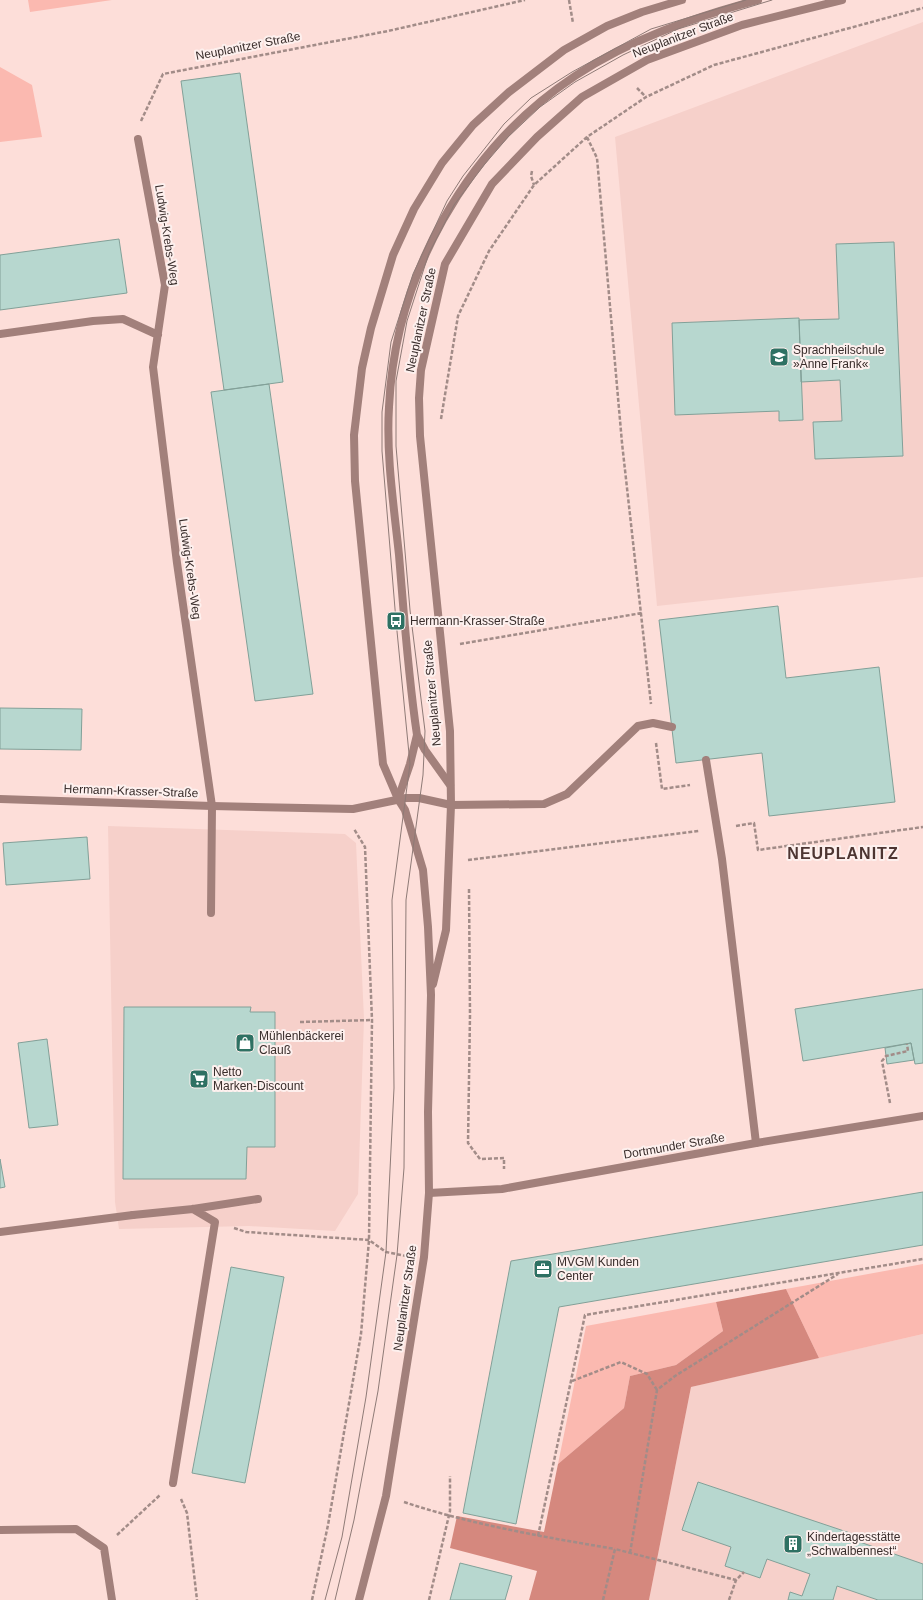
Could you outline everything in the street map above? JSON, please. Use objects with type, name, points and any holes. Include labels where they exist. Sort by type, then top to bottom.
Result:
[{"type":"street","name":"Neuplanitzer Straße","points":[[359,1600],[386,1496],[424,1257],[429,1193],[428,1112],[431,995],[428,927],[423,870],[405,810],[398,799],[383,764],[358,520],[354,452],[354,435],[362,368],[393,255],[414,209],[442,163],[473,125],[509,92],[564,50],[607,26],[642,12],[682,0]]},
{"type":"street","points":[[450,784],[424,750],[417,735],[404,627],[392,481],[389,408],[398,341],[404,318],[428,247],[456,196],[471,176],[500,141],[545,98],[594,64],[647,38],[681,24],[758,0]]},
{"type":"street","name":"Neuplanitzer Straße","points":[[431,995],[446,930],[447,861],[451,805],[450,731],[420,436],[418,398],[421,370],[445,264],[492,184],[537,137],[593,89],[647,60],[735,28],[842,0]]},
{"type":"street","name":"Ludwig-Krebs-Weg","points":[[138,139],[165,285],[153,367],[176,563],[212,806],[211,914]]},
{"type":"street","points":[[0,334],[93,321],[122,319],[158,335]]},
{"type":"street","points":[[653,723],[672,727]]},
{"type":"street","name":"Hermann-Krasser-Straße","points":[[0,799],[353,809],[398,799],[419,798],[451,805],[544,804],[567,794],[638,726],[653,723]]},
{"type":"street","points":[[398,799],[410,764],[417,735]]},
{"type":"street","points":[[706,760],[718,828],[756,1143]]},
{"type":"street","name":"Dortmunder Straße","points":[[429,1193],[502,1189],[756,1143],[923,1116]]},
{"type":"street","points":[[0,1232],[133,1215],[193,1210],[258,1199]]},
{"type":"street","points":[[173,1483],[215,1222],[193,1210]]},
{"type":"street","points":[[0,1530],[76,1529],[104,1548],[112,1600]]},
{"type":"path","name":"Neuplanitzer Straße","points":[[138,139],[137,130],[163,74],[388,31],[525,0]]},
{"type":"path","points":[[569,0],[574,25]]},
{"type":"path","points":[[440,420],[458,316],[489,251],[534,185],[587,137],[646,97],[714,66],[923,8]]},
{"type":"path","points":[[587,137],[597,158],[622,443],[643,613],[653,723],[662,789],[709,782]]},
{"type":"path","points":[[455,644],[643,613]]},
{"type":"path","points":[[447,861],[468,860],[754,823],[758,850],[923,826]]},
{"type":"path","points":[[312,1600],[328,1525],[361,1334],[369,1240],[372,1020],[365,847],[353,827]]},
{"type":"path","points":[[468,852],[469,868]]},
{"type":"path","points":[[469,884],[470,1015],[468,1142],[480,1159],[504,1158],[502,1189]]},
{"type":"path","points":[[300,1022],[372,1020]]},
{"type":"path","points":[[893,1121],[882,1060],[886,1056],[908,1051],[907,1044]]},
{"type":"path","points":[[215,1222],[246,1232],[369,1240],[386,1252],[407,1256],[424,1257]]},
{"type":"path","points":[[538,1536],[585,1315],[923,1259]]},
{"type":"path","points":[[657,1390],[675,1376],[839,1273]]},
{"type":"path","points":[[572,1381],[621,1362],[647,1374],[657,1390],[630,1553]]},
{"type":"path","points":[[429,1600],[449,1517],[450,1476]]},
{"type":"path","points":[[104,1548],[173,1483],[187,1513],[197,1600]]},
{"type":"path","points":[[386,1496],[449,1517],[538,1536],[615,1549],[736,1580]]},
{"type":"path","points":[[603,1600],[615,1549]]},
{"type":"path","points":[[730,1600],[736,1580],[744,1572]]},
{"type":"shaded area","points":[[28,0],[112,0],[30,12]]},
{"type":"shaded area","name":"Sprachheilschule »Anne Frank«","points":[[923,22],[923,577],[657,606],[615,137]]},
{"type":"shaded area","points":[[0,67],[32,85],[42,137],[0,142]]},
{"type":"shaded area","points":[[108,826],[345,834],[356,843],[364,1019],[358,1194],[335,1231],[249,1226],[119,1229],[115,1202]]},
{"type":"shaded area","points":[[923,1264],[923,1334],[819,1358],[786,1289]]},
{"type":"shaded area","points":[[786,1289],[819,1358],[691,1387],[649,1600],[529,1600],[537,1571],[450,1548],[457,1516],[544,1532],[558,1464],[624,1408],[630,1376],[676,1365],[723,1331],[716,1302]]},
{"type":"shaded area","points":[[716,1302],[723,1331],[676,1365],[630,1376],[624,1408],[558,1464],[586,1326]]},
{"type":"shaded area","points":[[923,1334],[923,1600],[649,1600],[691,1387]]},
{"type":"building","points":[[240,73],[283,382],[224,390],[181,81]]},
{"type":"building","points":[[119,239],[127,293],[0,310],[0,255]]},
{"type":"building","points":[[894,242],[903,456],[815,459],[813,422],[842,421],[840,380],[801,382],[799,320],[839,319],[836,244]]},
{"type":"building","points":[[799,318],[803,420],[779,421],[779,411],[675,415],[672,323]]},
{"type":"building","points":[[269,384],[313,694],[255,701],[211,392]]},
{"type":"building","points":[[778,606],[786,678],[879,667],[895,802],[769,816],[762,753],[676,763],[659,620]]},
{"type":"building","points":[[0,708],[82,709],[81,750],[0,749]]},
{"type":"building","points":[[87,837],[90,879],[6,885],[3,843]]},
{"type":"building","points":[[923,989],[923,1063],[915,1064],[911,1043],[803,1061],[795,1009]]},
{"type":"building","name":"Netto Marken-Discount","points":[[124,1007],[251,1007],[250,1012],[275,1012],[275,1147],[247,1147],[246,1179],[123,1179]]},
{"type":"building","points":[[47,1039],[58,1125],[29,1128],[18,1043]]},
{"type":"building","points":[[911,1043],[914,1060],[887,1064],[885,1048]]},
{"type":"building","points":[[0,1159],[5,1187],[0,1188]]},
{"type":"building","points":[[923,1192],[923,1245],[559,1307],[516,1524],[463,1513],[511,1261]]},
{"type":"building","points":[[231,1267],[284,1277],[245,1483],[192,1473]]},
{"type":"building","name":"Kindertagesstätte „Schwalbennest“","points":[[698,1482],[856,1535],[854,1540],[923,1564],[923,1600],[878,1600],[837,1586],[833,1600],[788,1600],[790,1592],[802,1596],[810,1574],[767,1559],[760,1578],[725,1566],[731,1547],[682,1530]]},
{"type":"building","points":[[460,1563],[512,1576],[505,1600],[450,1600]]},
{"type":"tram line","points":[[325,1600],[342,1537],[366,1397],[386,1252],[394,1088],[392,900],[410,764],[396,621],[382,451],[382,412],[391,342],[413,274],[447,201],[463,176],[504,124],[531,98],[572,72],[651,29],[746,0]]},
{"type":"tram line","points":[[335,1600],[354,1520],[378,1391],[397,1255],[404,1168],[406,900],[423,775],[425,731],[410,610],[396,446],[396,381],[407,321],[429,253],[454,205],[484,165],[508,137],[540,107],[575,82],[623,55],[678,29],[772,0]]},
{"type":"place","name":"Sprachheilschule »Anne Frank«","points":[[779,357]]},
{"type":"place","name":"Hermann-Krasser-Straße","points":[[396,621]]},
{"type":"place","name":"Mühlenbäckerei Clauß","points":[[245,1043]]},
{"type":"place","name":"Netto Marken-Discount","points":[[199,1079]]},
{"type":"place","name":"MVGM Kunden Center","points":[[543,1269]]},
{"type":"place","name":"Kindertagesstätte „Schwalbennest“","points":[[793,1544]]},
{"type":"district","name":"NEUPLANITZ","points":[[843,853]]}]
